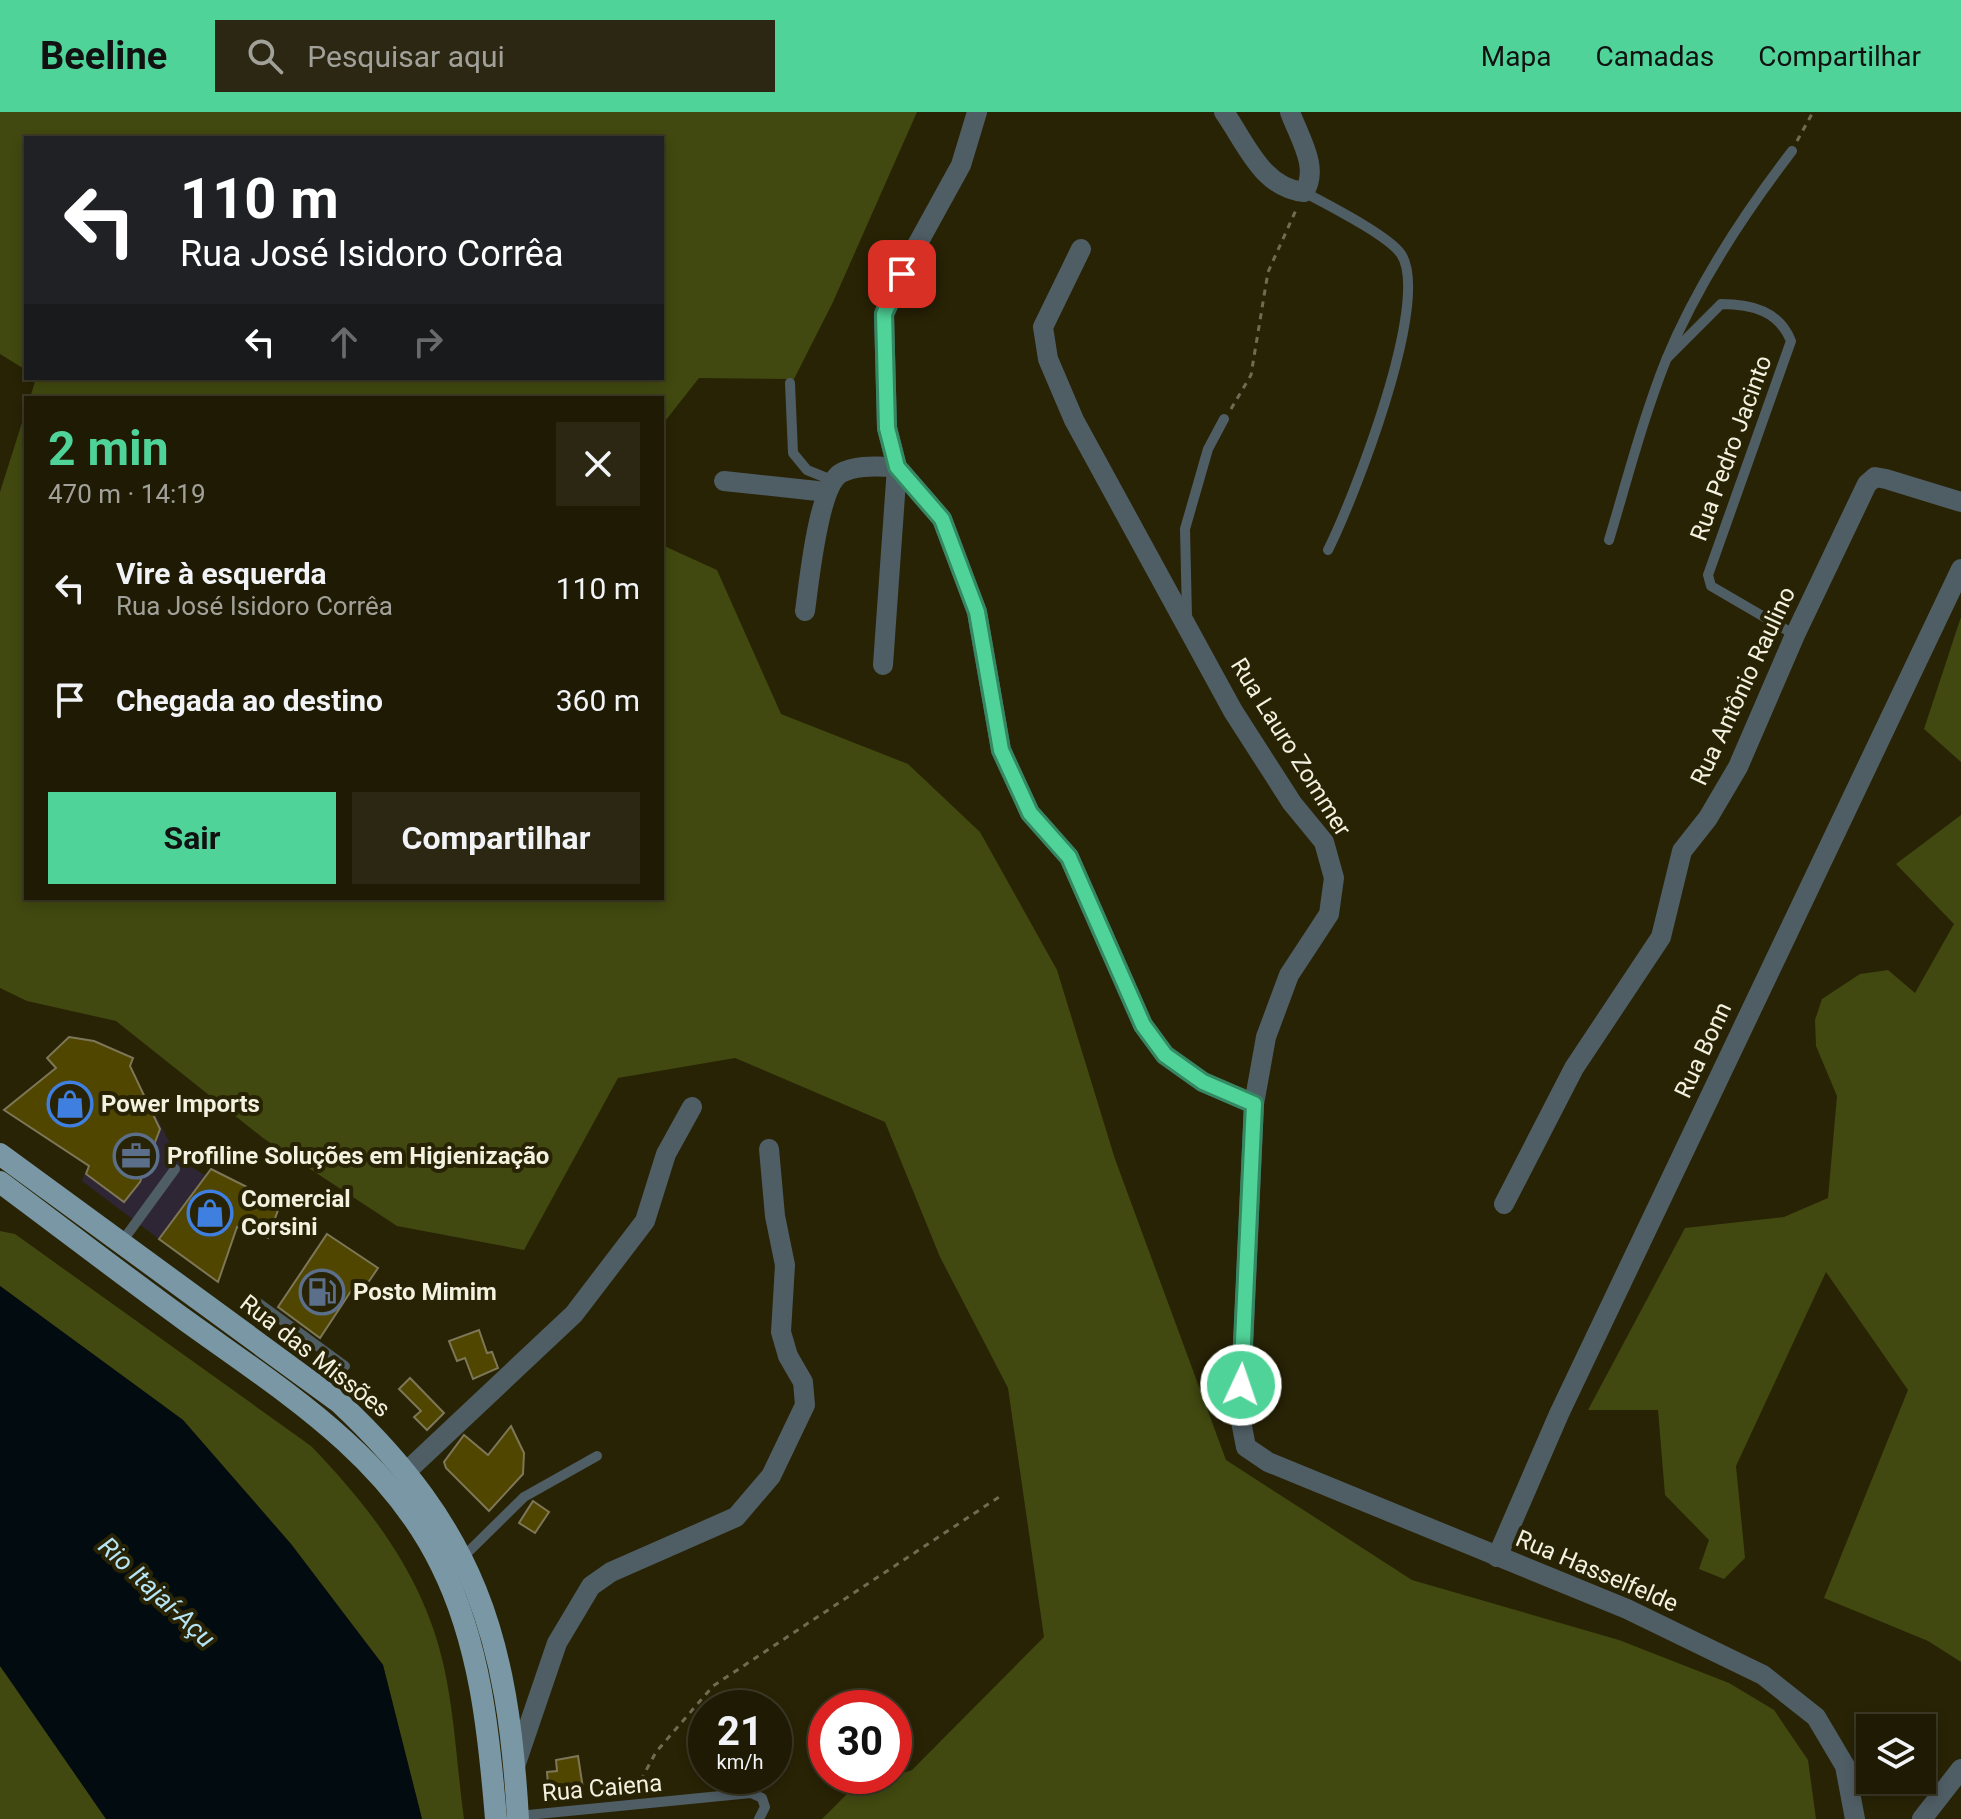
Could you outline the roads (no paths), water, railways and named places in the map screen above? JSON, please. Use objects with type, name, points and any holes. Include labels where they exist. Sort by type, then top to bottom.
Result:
[{"type":"main road","name":"Rua das Missões","points":[[0,1154],[340,1403],[379,1440],[440,1516],[463,1557],[495,1645],[514,1769],[510,1818]]},
{"type":"main road","name":"Rua das Missões","points":[[0,1182],[329,1424],[391,1487],[441,1564],[463,1620],[510,1818]]},
{"type":"street","points":[[883,665],[897,467],[887,428],[884,314],[912,254],[961,165],[977,112]]},
{"type":"street","points":[[1224,112],[1262,171],[1286,190],[1304,192],[1312,180],[1311,168],[1290,112]]},
{"type":"street","name":"Rua Lauro Zommer","points":[[1081,249],[1043,327],[1048,359],[1074,420],[1233,711],[1292,803],[1324,842],[1334,878],[1329,914],[1289,975],[1266,1037],[1254,1104],[1240,1416],[1246,1447]]},
{"type":"street","points":[[805,611],[830,486],[839,474],[863,466],[897,467],[942,519],[977,612],[1001,750],[1030,813],[1069,857],[1143,1025],[1165,1055],[1203,1082],[1254,1104]]},
{"type":"street","name":"Rua Antônio Raulino","points":[[1504,1204],[1574,1068],[1661,937],[1682,851],[1708,818],[1738,767],[1795,635],[1867,484],[1875,477],[1961,502]]},
{"type":"street","points":[[724,481],[830,486]]},
{"type":"street","name":"Rua Bonn","points":[[1497,1557],[1559,1414],[1961,569]]},
{"type":"street","points":[[406,1472],[574,1314],[597,1281],[631,1243],[645,1221],[666,1154],[692,1107]]},
{"type":"street","points":[[514,1769],[557,1643],[591,1586],[611,1572],[736,1517],[771,1476],[805,1405],[803,1382],[788,1356],[781,1332],[785,1265],[775,1216],[769,1149]]},
{"type":"street","name":"Rua Hasselfelde","points":[[1246,1447],[1268,1462],[1627,1609],[1763,1675],[1816,1717],[1845,1766],[1855,1819]]},
{"type":"street","points":[[1922,1819],[1961,1769]]},
{"type":"lane","points":[[1609,540],[1667,358],[1715,265],[1754,201],[1792,151]]},
{"type":"lane","points":[[1304,192],[1400,252],[1408,269],[1409,290],[1387,402],[1346,515],[1328,550]]},
{"type":"lane","name":"Rua Pedro Jacinto","points":[[1667,358],[1721,304],[1743,304],[1773,315],[1785,325],[1791,341],[1708,575],[1711,586],[1795,635]]},
{"type":"lane","points":[[790,383],[793,453],[807,470],[830,486]]},
{"type":"lane","points":[[1187,623],[1185,529],[1208,449],[1224,419]]},
{"type":"lane","points":[[121,1243],[175,1169]]},
{"type":"lane","points":[[253,1299],[345,1366]]},
{"type":"lane","points":[[463,1557],[524,1497],[597,1456]]},
{"type":"lane","name":"Rua Caiena","points":[[510,1818],[751,1793],[762,1798],[765,1807],[759,1819]]},
{"type":"water","name":"Rio Itajaí-Açu","points":[[0,1286],[183,1420],[291,1544],[383,1665],[422,1819],[106,1819],[0,1666]]},
{"type":"place","name":"Power Imports","points":[[70,1104]]},
{"type":"place","name":"Profiline Soluções em Higienização","points":[[136,1156]]},
{"type":"place","name":"Comercial Corsini","points":[[210,1213]]},
{"type":"place","name":"Posto Mimim","points":[[322,1292]]}]
